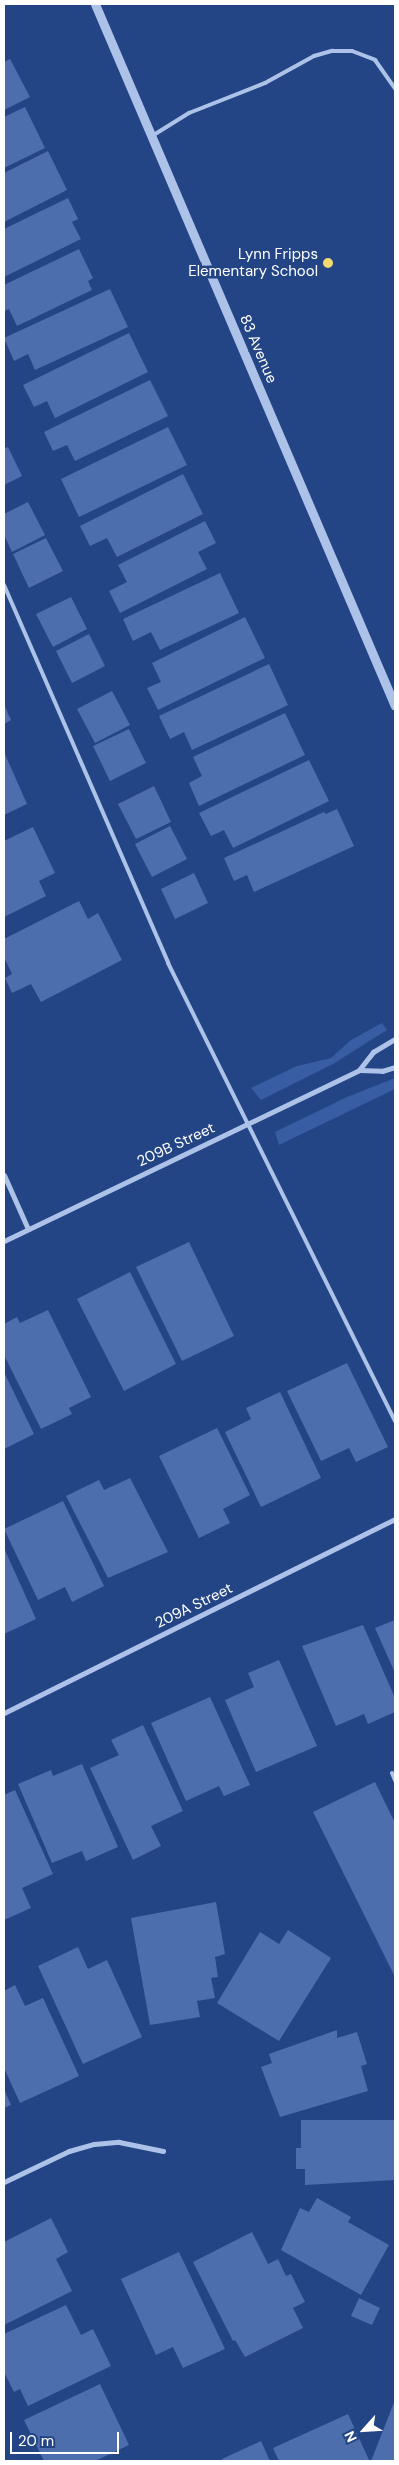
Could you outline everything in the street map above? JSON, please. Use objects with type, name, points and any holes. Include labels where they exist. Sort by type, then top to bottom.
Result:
[{"type":"street","name":"83 Avenue","points":[[95,4],[395,706]]},
{"type":"street","name":"209B Street","points":[[4,1241],[359,1070],[373,1052],[395,1039]]},
{"type":"street","name":"209B Street","points":[[359,1070],[382,1071],[395,1067]]},
{"type":"street","points":[[4,1175],[28,1229]]},
{"type":"street","name":"209A Street","points":[[4,1713],[395,1519]]},
{"type":"street","points":[[4,2182],[69,2151],[94,2144],[118,2142],[163,2151]]},
{"type":"lane","points":[[152,136],[189,113],[265,84],[314,56],[332,51],[352,51],[375,60],[395,89]]},
{"type":"lane","points":[[4,585],[144,910],[395,1421]]},
{"type":"lane","points":[[392,1773],[395,1780]]},
{"type":"shaded area","points":[[382,1023],[387,1030],[333,1064],[261,1100],[251,1088],[297,1066],[331,1058],[351,1040]]},
{"type":"shaded area","points":[[395,1078],[395,1089],[279,1145],[275,1132],[347,1097]]},
{"type":"building","points":[[10,59],[30,97],[4,110],[4,62]]},
{"type":"building","points":[[25,107],[45,148],[4,168],[4,117]]},
{"type":"building","points":[[48,151],[67,190],[4,222],[4,173]]},
{"type":"building","points":[[68,198],[78,219],[72,222],[81,239],[4,277],[4,229]]},
{"type":"building","points":[[79,249],[93,278],[88,281],[92,290],[17,326],[9,309],[4,311],[4,285]]},
{"type":"building","points":[[110,289],[128,327],[35,370],[28,354],[14,361],[4,338]]},
{"type":"building","points":[[129,333],[148,372],[55,418],[47,401],[34,407],[23,385]]},
{"type":"building","points":[[150,380],[168,416],[75,461],[67,445],[53,451],[44,432]]},
{"type":"building","points":[[168,427],[187,465],[79,517],[61,479]]},
{"type":"building","points":[[8,447],[22,476],[4,485],[4,449]]},
{"type":"building","points":[[183,474],[203,514],[117,557],[107,538],[90,546],[80,526]]},
{"type":"building","points":[[28,502],[45,535],[12,552],[4,535],[4,514]]},
{"type":"building","points":[[205,521],[216,543],[198,552],[207,569],[120,613],[109,591],[127,582],[118,565]]},
{"type":"building","points":[[46,538],[63,571],[29,588],[13,554]]},
{"type":"building","points":[[220,573],[239,613],[160,650],[151,632],[133,641],[123,619]]},
{"type":"building","points":[[71,597],[87,629],[53,647],[36,614]]},
{"type":"building","points":[[245,617],[265,658],[158,710],[147,688],[161,682],[152,663]]},
{"type":"building","points":[[89,634],[105,666],[72,683],[56,651]]},
{"type":"building","points":[[269,664],[288,705],[192,750],[184,732],[170,739],[159,716]]},
{"type":"building","points":[[112,691],[130,725],[95,743],[77,709]]},
{"type":"building","points":[[4,705],[11,720],[4,724]]},
{"type":"building","points":[[285,713],[305,755],[199,806],[189,783],[202,776],[193,757]]},
{"type":"building","points":[[129,729],[146,763],[110,781],[93,746]]},
{"type":"building","points":[[4,752],[27,804],[4,815]]},
{"type":"building","points":[[309,760],[329,801],[233,848],[224,830],[211,836],[199,813]]},
{"type":"building","points":[[154,786],[171,822],[136,839],[118,804]]},
{"type":"building","points":[[337,809],[354,846],[254,892],[247,875],[234,881],[224,858],[324,812],[326,814]]},
{"type":"building","points":[[170,826],[187,859],[152,877],[135,844]]},
{"type":"building","points":[[33,827],[55,873],[39,881],[46,896],[4,917],[4,841]]},
{"type":"building","points":[[194,873],[208,903],[175,919],[161,889]]},
{"type":"building","points":[[79,901],[88,919],[98,913],[122,960],[41,1002],[31,984],[12,993],[5,978],[12,974],[4,957],[4,939]]},
{"type":"building","points":[[189,1242],[234,1336],[182,1361],[136,1267]]},
{"type":"building","points":[[130,1272],[176,1364],[124,1391],[77,1299]]},
{"type":"building","points":[[48,1310],[91,1397],[69,1408],[72,1414],[41,1429],[4,1355],[4,1324],[17,1317],[20,1323]]},
{"type":"building","points":[[347,1363],[388,1447],[356,1462],[349,1448],[321,1461],[287,1391]]},
{"type":"building","points":[[4,1372],[34,1434],[4,1449]]},
{"type":"building","points":[[280,1392],[321,1478],[261,1507],[225,1432],[251,1419],[246,1408]]},
{"type":"building","points":[[217,1428],[250,1495],[223,1509],[230,1523],[199,1538],[159,1456]]},
{"type":"building","points":[[130,1478],[168,1552],[108,1578],[66,1496],[99,1480],[104,1490]]},
{"type":"building","points":[[63,1501],[104,1586],[72,1602],[65,1587],[38,1600],[4,1529]]},
{"type":"building","points":[[4,1548],[36,1619],[4,1634]]},
{"type":"building","points":[[395,1620],[395,1673],[375,1628]]},
{"type":"building","points":[[363,1625],[395,1698],[395,1712],[368,1724],[364,1714],[336,1726],[302,1646]]},
{"type":"building","points":[[279,1660],[317,1746],[256,1772],[225,1700],[254,1687],[248,1673]]},
{"type":"building","points":[[210,1697],[250,1785],[224,1796],[219,1786],[186,1801],[151,1723]]},
{"type":"building","points":[[143,1725],[183,1811],[151,1826],[161,1846],[133,1860],[90,1768],[119,1755],[111,1740]]},
{"type":"building","points":[[82,1764],[118,1847],[86,1861],[82,1851],[52,1863],[18,1784],[51,1770],[53,1776]]},
{"type":"building","points":[[375,1782],[395,1823],[395,1977],[313,1812]]},
{"type":"building","points":[[15,1790],[53,1874],[22,1888],[31,1908],[4,1920],[4,1795]]},
{"type":"building","points":[[216,1902],[225,1954],[215,1957],[218,1977],[211,1978],[215,1998],[197,2001],[200,2017],[150,2025],[131,1918]]},
{"type":"building","points":[[288,1930],[331,1958],[279,2041],[217,2003],[260,1932],[279,1944]]},
{"type":"building","points":[[78,1947],[88,1969],[107,1960],[142,2037],[83,2064],[38,1966]]},
{"type":"building","points":[[15,1985],[25,2006],[43,1998],[79,2076],[20,2103],[4,2068],[4,1991]]},
{"type":"building","points":[[337,2030],[337,2038],[357,2032],[367,2064],[361,2066],[368,2091],[280,2117],[261,2067],[272,2063],[269,2054]]},
{"type":"building","points":[[4,2089],[11,2105],[4,2108]]},
{"type":"building","points":[[301,2120],[395,2120],[395,2180],[305,2185],[305,2169],[296,2169],[296,2148],[301,2148]]},
{"type":"building","points":[[317,2198],[351,2217],[348,2222],[389,2245],[361,2295],[281,2250],[300,2208],[309,2212]]},
{"type":"building","points":[[51,2218],[68,2252],[56,2259],[72,2291],[4,2325],[4,2242]]},
{"type":"building","points":[[252,2232],[268,2264],[278,2259],[286,2276],[291,2274],[305,2302],[293,2308],[303,2328],[245,2357],[235,2340],[233,2341],[193,2262]]},
{"type":"building","points":[[179,2252],[225,2349],[183,2368],[173,2347],[156,2355],[121,2279]]},
{"type":"building","points":[[359,2298],[380,2308],[372,2325],[351,2316]]},
{"type":"building","points":[[66,2305],[81,2335],[93,2329],[111,2366],[28,2406],[20,2389],[14,2392],[4,2372],[4,2334]]},
{"type":"building","points":[[100,2384],[129,2445],[95,2461],[44,2461],[24,2420]]},
{"type":"building","points":[[395,2400],[395,2461],[371,2461]]},
{"type":"building","points":[[348,2414],[369,2460],[279,2461],[273,2448]]},
{"type":"building","points":[[261,2441],[270,2461],[222,2461],[222,2459]]},
{"type":"place","name":"Lynn Fripps Elementary School","points":[[328,263]]}]
